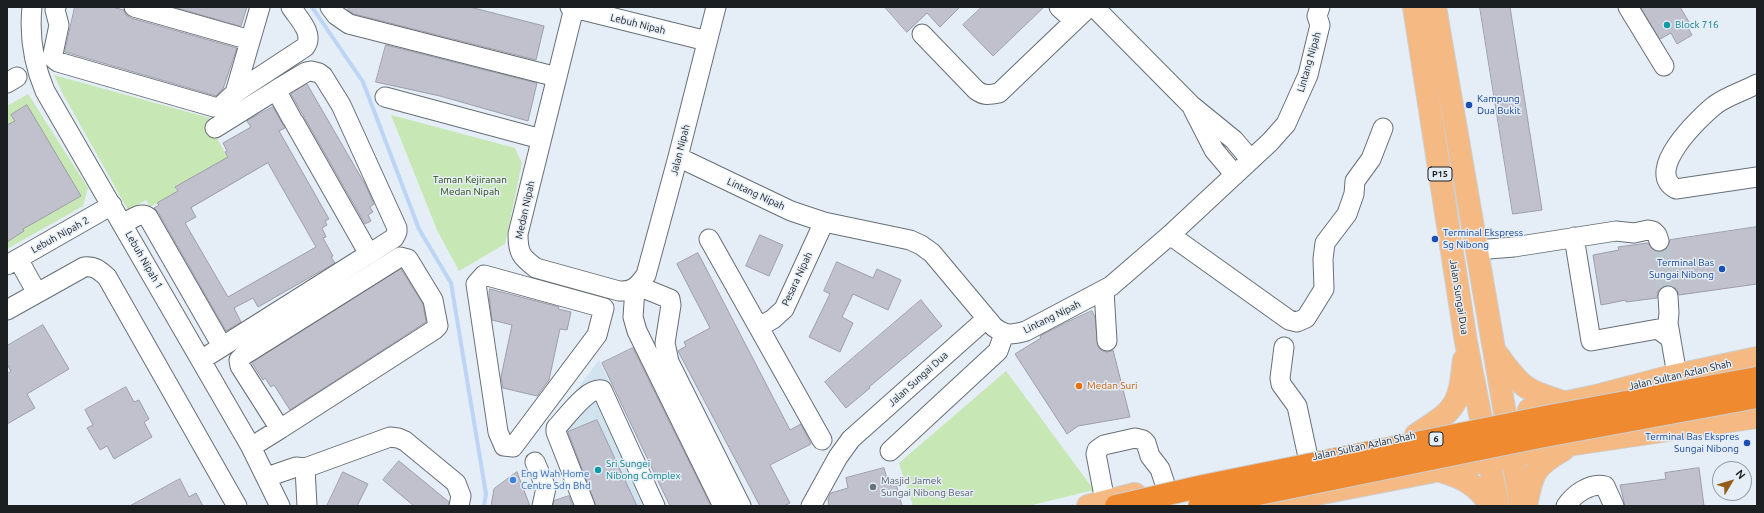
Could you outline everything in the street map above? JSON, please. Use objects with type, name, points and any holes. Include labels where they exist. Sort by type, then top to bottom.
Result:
[{"type":"highway","name":"Jalan Sultan Azlan Shah","points":[[1103,504],[1210,485],[1550,416],[1757,378]]},
{"type":"highway","name":"6","points":[[1199,506],[1539,437],[1757,397]]},
{"type":"main road","name":"Jalan Sungai Dua","points":[[1414,7],[1466,342],[1481,421]]},
{"type":"main road","name":"P15","points":[[1435,7],[1521,506]]},
{"type":"main road","points":[[1416,435],[1444,415],[1457,399],[1466,342]]},
{"type":"main road","points":[[1494,350],[1518,382],[1528,390],[1564,402]]},
{"type":"main road","name":"Jalan Sultan Azlan Shah","points":[[1103,504],[1212,475],[1416,435],[1481,421],[1505,414],[1596,396],[1677,375],[1757,358]]},
{"type":"main road","points":[[1700,370],[1684,386],[1682,394],[1683,404],[1688,413],[1705,425]]},
{"type":"main road","points":[[1255,506],[1574,444],[1667,429],[1757,417]]},
{"type":"main road","name":"P15","points":[[1481,421],[1498,506]]},
{"type":"main road","points":[[1526,506],[1530,483],[1539,466],[1550,457],[1574,444]]},
{"type":"main road","points":[[1438,470],[1466,479],[1476,487],[1492,506]]},
{"type":"street","points":[[134,7],[250,40]]},
{"type":"street","points":[[235,93],[260,7]]},
{"type":"street","points":[[39,8],[59,25],[53,54],[54,59],[58,62],[214,107],[220,107],[235,93],[306,47],[309,42],[307,31],[291,7]]},
{"type":"street","points":[[330,7],[336,15],[349,24],[557,77]]},
{"type":"street","name":"Jalan Nipah","points":[[636,288],[646,275],[716,7]]},
{"type":"street","points":[[1060,7],[1074,21]]},
{"type":"street","points":[[922,34],[976,90],[983,95],[990,95],[999,93],[1089,7]]},
{"type":"street","points":[[1094,7],[1191,105],[1234,140],[1251,160]]},
{"type":"street","name":"Lintang Nipah","points":[[678,157],[791,211],[824,222],[898,237],[921,245],[932,253],[994,327],[1004,334],[1015,334],[1026,331],[1104,290],[1170,235],[1275,136],[1286,124],[1308,76],[1320,16],[1328,20],[1333,7]]},
{"type":"street","points":[[1628,7],[1664,66]]},
{"type":"street","name":"Lebuh Nipah 1","points":[[39,8],[34,55],[37,72],[45,91],[251,447],[280,506]]},
{"type":"street","name":"Medan Nipah","points":[[572,8],[557,77],[518,234],[518,245],[520,253],[536,268],[619,291],[627,292],[636,288]]},
{"type":"street","name":"Lebuh Nipah","points":[[572,8],[707,42]]},
{"type":"street","points":[[201,360],[394,238],[397,232],[341,105],[323,76],[319,73],[312,71],[306,72],[215,128]]},
{"type":"street","points":[[1757,84],[1717,104],[1691,127],[1673,152],[1666,175],[1668,181],[1676,189],[1757,177]]},
{"type":"street","points":[[276,90],[369,254]]},
{"type":"street","points":[[385,97],[541,139]]},
{"type":"street","points":[[1191,105],[1214,150],[1235,175]]},
{"type":"street","points":[[1170,235],[1289,320],[1297,322],[1306,318],[1324,289],[1323,259],[1325,244],[1346,214],[1354,194],[1355,181],[1372,159],[1383,128]]},
{"type":"street","name":"Lebuh Nipah 2","points":[[12,262],[112,205]]},
{"type":"street","points":[[123,224],[140,214],[144,214],[148,217],[222,346]]},
{"type":"street","name":"Pesara Nipah","points":[[759,327],[780,315],[784,309],[824,222]]},
{"type":"street","points":[[1476,250],[1514,247],[1616,231],[1634,233],[1648,230],[1657,235],[1659,241]]},
{"type":"street","points":[[1574,237],[1591,341],[1658,329],[1670,338]]},
{"type":"street","points":[[709,238],[822,440]]},
{"type":"street","points":[[251,447],[280,429],[434,330],[438,326],[432,300],[408,259],[400,257],[244,355],[240,360],[240,366],[280,429]]},
{"type":"street","points":[[12,262],[37,293]]},
{"type":"street","points":[[7,310],[84,267],[98,269],[107,278],[237,506]]},
{"type":"street","points":[[484,275],[562,295],[604,308],[597,335],[513,447],[504,446],[498,432],[476,284],[484,275]]},
{"type":"street","points":[[562,295],[567,276]]},
{"type":"street","points":[[723,506],[637,331],[633,317],[636,288],[670,299],[671,305],[665,343],[669,362],[741,506]]},
{"type":"street","points":[[1104,290],[1107,341]]},
{"type":"street","points":[[1668,296],[1670,338],[1677,375]]},
{"type":"street","name":"Jalan Sungai Dua","points":[[811,506],[838,457],[851,439],[986,319]]},
{"type":"street","points":[[890,451],[998,351],[1004,334]]},
{"type":"street","points":[[1284,347],[1280,378],[1281,384],[1297,406],[1308,457]]},
{"type":"street","points":[[585,506],[556,432],[556,428],[590,392],[597,389],[602,390],[655,506]]},
{"type":"street","points":[[267,477],[296,467],[305,468],[390,437],[398,438],[405,441],[456,483],[460,496],[459,506]]},
{"type":"street","points":[[1103,504],[1096,454],[1097,450],[1104,445],[1135,438],[1143,440],[1146,443],[1150,456],[1160,469],[1166,487]]},
{"type":"street","points":[[535,462],[546,488],[542,506]]},
{"type":"street","points":[[305,468],[307,506]]},
{"type":"street","points":[[1566,506],[1583,490],[1598,484],[1605,486],[1607,502]]},
{"type":"shaded area","points":[[599,360],[667,506],[581,506],[549,427]]},
{"type":"green space","points":[[54,75],[217,120],[209,125],[233,166],[175,188],[180,196],[170,196],[150,207],[146,200],[128,210],[63,94]]},
{"type":"green space","points":[[28,94],[88,188],[83,206],[7,249],[7,106]]},
{"type":"green space","name":"Taman Kejiranan Medan Nipah","points":[[391,115],[515,148],[522,163],[505,244],[459,271],[437,230]]},
{"type":"green space","points":[[1006,371],[1094,490],[1028,506],[913,506],[899,463]]},
{"type":"building","points":[[75,7],[112,7],[124,10],[126,15],[131,18],[237,48],[223,89],[216,96],[65,52]]},
{"type":"building","points":[[174,7],[247,7],[241,26]]},
{"type":"building","points":[[349,7],[470,7],[544,26],[536,60],[354,14],[348,10]]},
{"type":"building","points":[[885,7],[960,7],[940,27],[927,13],[907,32]]},
{"type":"building","points":[[982,7],[1044,7],[993,56],[963,25]]},
{"type":"building","points":[[1480,7],[1510,7],[1542,210],[1513,214]]},
{"type":"building","name":"Block 716","points":[[1641,7],[1680,7],[1689,22],[1686,24],[1692,35],[1677,44],[1671,33],[1660,39]]},
{"type":"building","points":[[386,45],[537,83],[528,121],[440,96],[376,82]]},
{"type":"building","points":[[307,84],[366,186],[374,204],[370,207],[373,212],[368,215],[371,221],[365,224],[291,94]]},
{"type":"building","points":[[27,105],[81,196],[23,229],[24,231],[7,242],[7,125],[15,121],[11,115]]},
{"type":"building","points":[[273,107],[285,128],[279,131],[329,219],[325,221],[327,225],[322,228],[326,237],[323,238],[333,256],[331,257],[335,263],[258,307],[253,298],[234,308],[241,322],[226,331],[158,212],[154,208],[159,205],[157,203],[178,191],[175,187],[228,157],[223,143],[251,127],[247,121]],"holes":[[[268,163],[316,247],[228,297],[185,223],[196,217],[191,208]]]},
{"type":"building","points":[[1757,227],[1757,284],[1679,295],[1673,286],[1667,285],[1658,291],[1657,298],[1626,302],[1626,300],[1601,305],[1593,255],[1619,250],[1618,247],[1648,243],[1656,252],[1662,252],[1667,248],[1670,240]]},
{"type":"building","points":[[760,235],[783,245],[769,276],[746,266]]},
{"type":"building","points":[[698,253],[790,430],[801,424],[811,444],[770,465],[790,503],[784,506],[760,506],[678,351],[686,346],[684,342],[710,328],[677,264]]},
{"type":"building","points":[[837,262],[873,278],[877,269],[901,280],[888,310],[853,294],[842,317],[853,323],[840,352],[809,337],[830,294],[824,291]]},
{"type":"building","points":[[401,269],[423,304],[426,322],[290,410],[274,385],[271,387],[265,378],[263,380],[252,363]]},
{"type":"building","points":[[490,289],[559,307],[558,309],[571,312],[567,330],[560,329],[549,380],[537,396],[503,388],[501,377],[512,325],[492,320],[489,295]]},
{"type":"building","points":[[921,300],[942,326],[846,408],[825,382]]},
{"type":"building","name":"Medan Suri","points":[[1092,311],[1095,317],[1098,347],[1102,351],[1107,352],[1113,350],[1130,417],[1078,426],[1067,434],[1015,354],[1041,338],[1040,336]]},
{"type":"building","points":[[43,325],[69,369],[27,394],[35,408],[7,424],[7,374],[11,371],[7,364],[7,346]]},
{"type":"building","points":[[633,348],[711,506],[670,506],[602,363]]},
{"type":"building","points":[[126,387],[134,402],[139,400],[149,419],[144,422],[152,437],[114,459],[107,446],[100,450],[87,428],[93,425],[85,410]]},
{"type":"building","name":"Sri Sungei Nibong Complex","points":[[597,420],[637,506],[596,506],[568,432]]},
{"type":"building","points":[[399,461],[449,502],[448,506],[414,506],[383,480]]},
{"type":"building","name":"Masjid Jamek Sungai Nibong Besar","points":[[884,468],[889,486],[896,484],[902,506],[829,506],[828,499],[831,493],[848,488],[846,478]]},
{"type":"building","points":[[1699,468],[1704,506],[1625,506],[1620,485],[1666,479],[1665,473]]},
{"type":"building","points":[[343,472],[368,484],[357,506],[327,506]]},
{"type":"building","name":"Eng Wah Home Centre Sdn Bhd","points":[[517,472],[530,506],[491,506],[494,489]]},
{"type":"building","points":[[180,479],[189,497],[196,493],[203,506],[130,506]]},
{"type":"building","points":[[569,496],[573,506],[553,506],[554,501]]},
{"type":"waterway","points":[[312,7],[363,82],[419,229],[451,283],[486,494],[484,506]]},
{"type":"tunnel","points":[[1659,241],[1668,296]]},
{"type":"place","name":"Block 716","points":[[1667,25]]},
{"type":"place","name":"Kampung Dua Bukit","points":[[1469,105]]},
{"type":"place","name":"Terminal Ekspress Sg Nibong","points":[[1435,239]]},
{"type":"place","name":"Terminal Bas Sungai Nibong","points":[[1722,269]]},
{"type":"place","name":"Medan Suri","points":[[1079,386]]},
{"type":"place","name":"Terminal Bas Ekspres Sungai Nibong","points":[[1747,443]]},
{"type":"place","name":"Sri Sungei Nibong Complex","points":[[598,470]]},
{"type":"place","name":"Eng Wah Home Centre Sdn Bhd","points":[[513,480]]},
{"type":"place","name":"Masjid Jamek Sungai Nibong Besar","points":[[873,487]]}]
